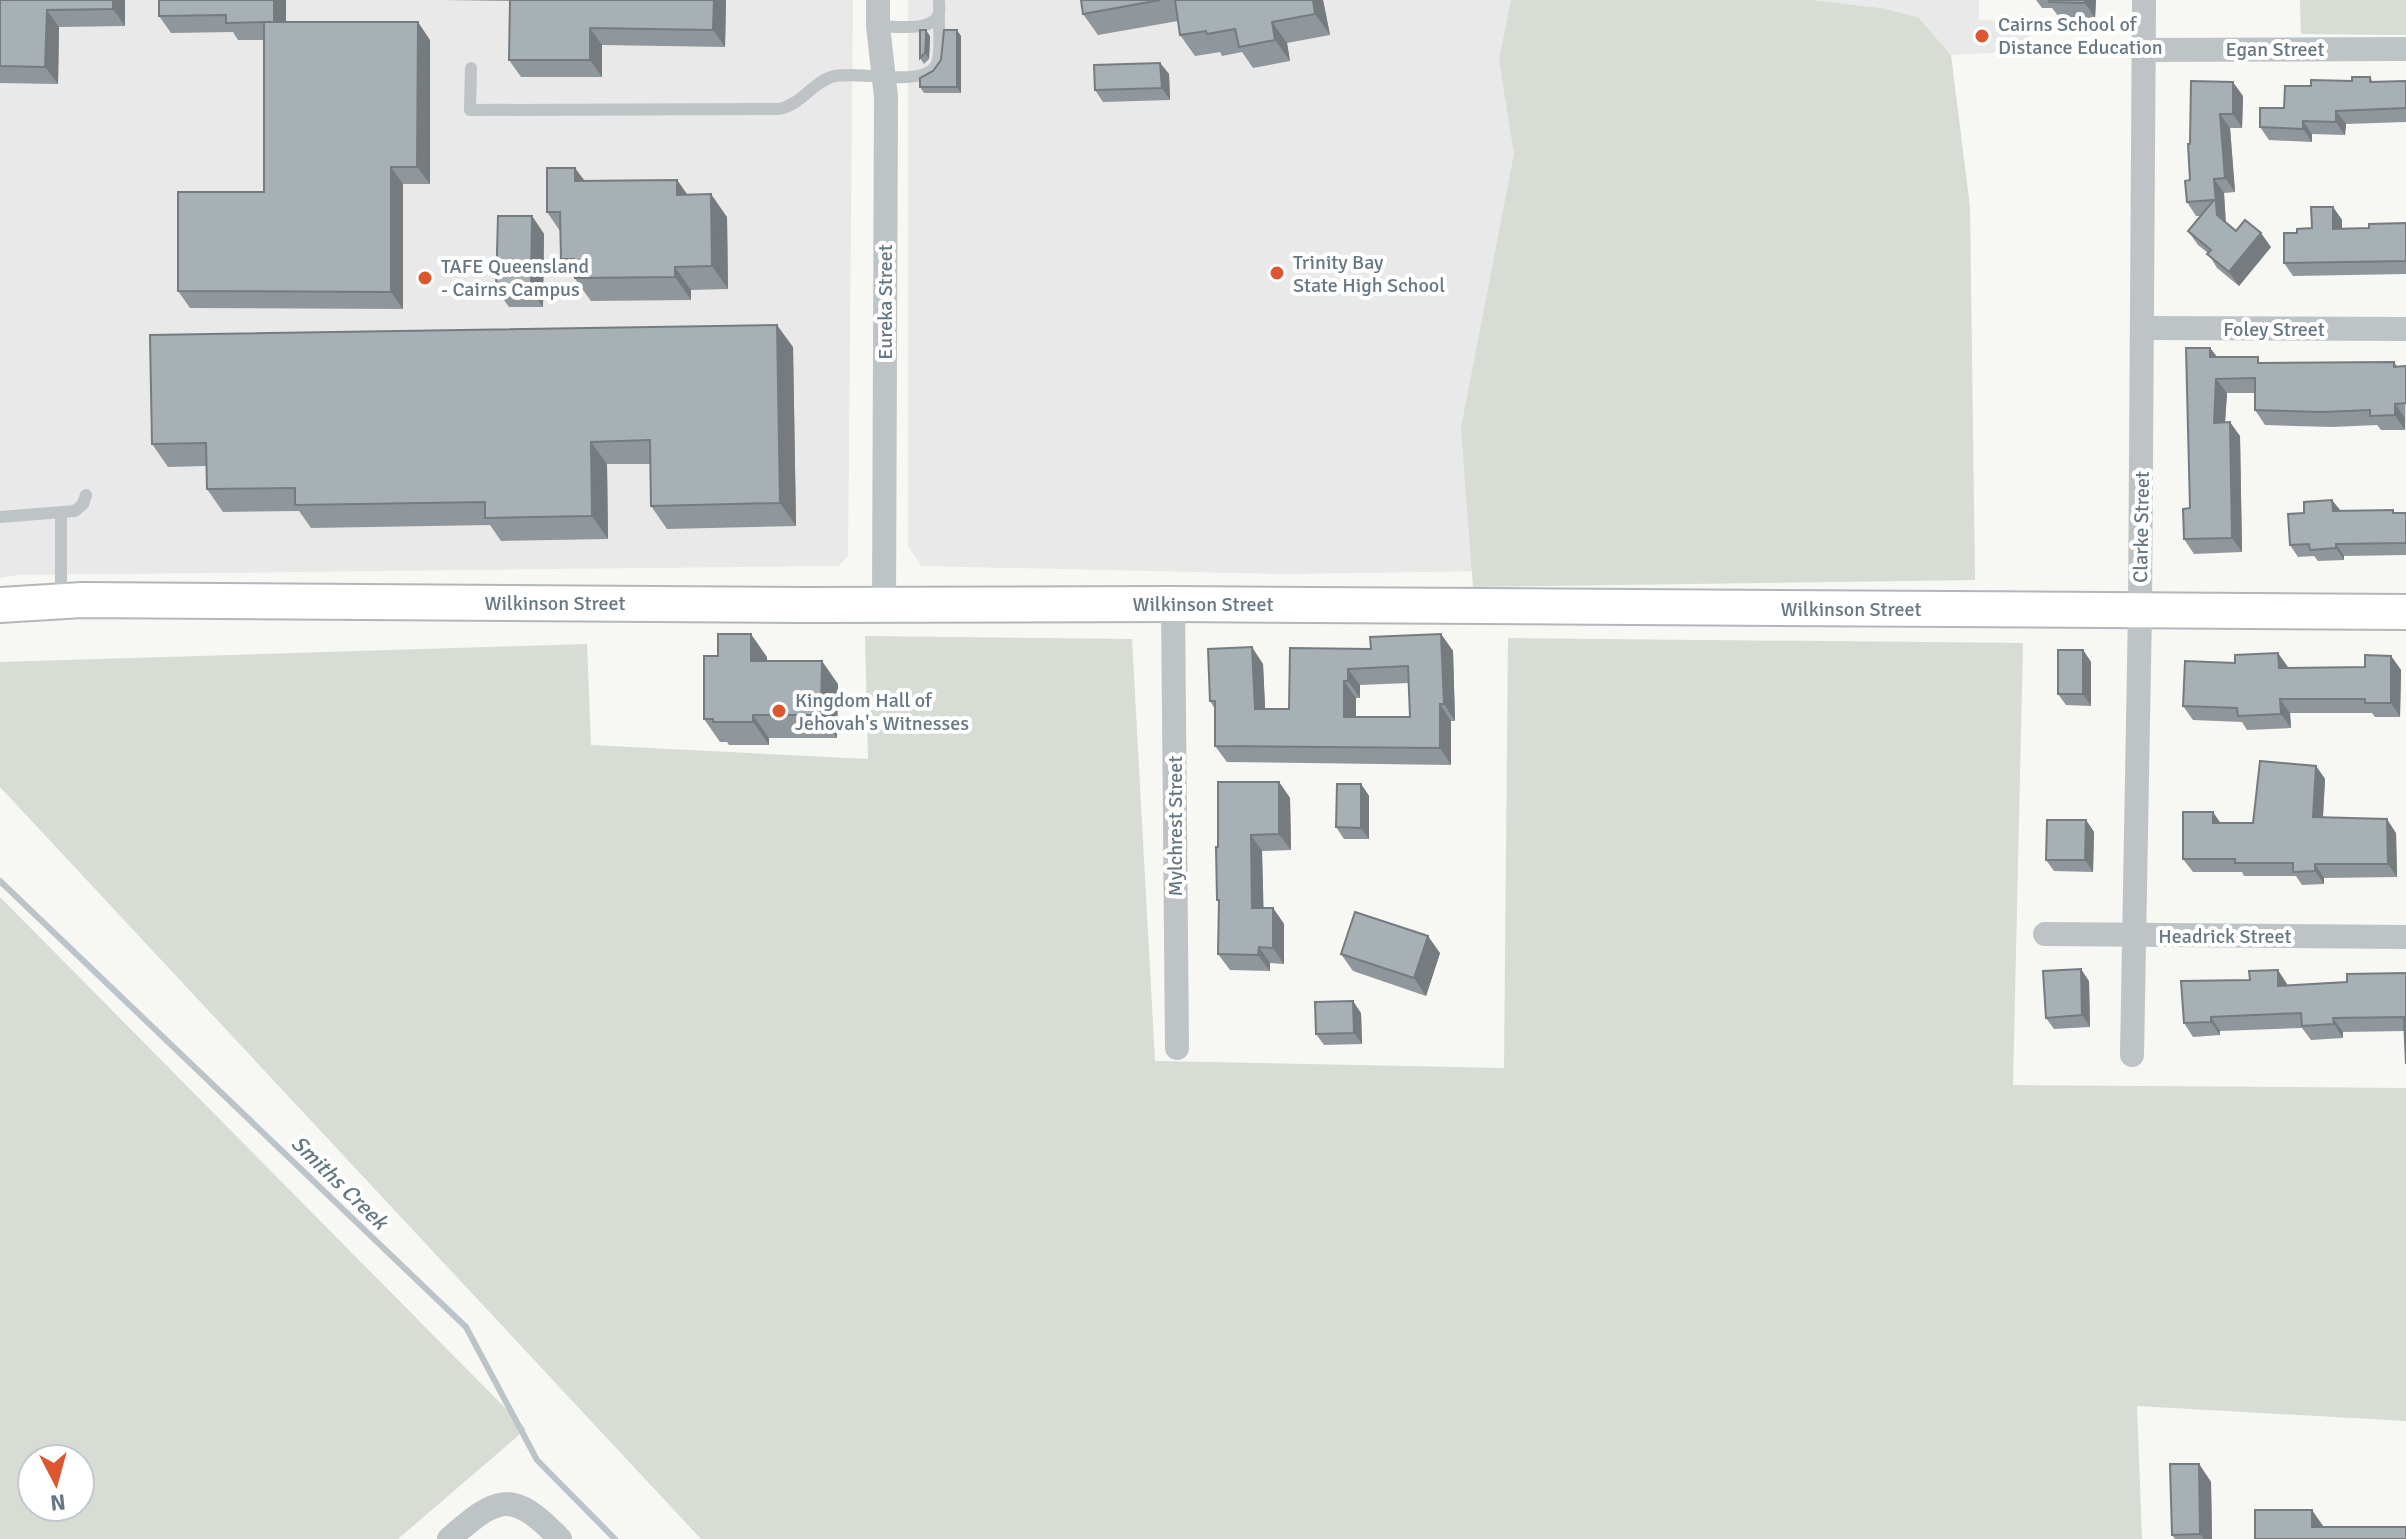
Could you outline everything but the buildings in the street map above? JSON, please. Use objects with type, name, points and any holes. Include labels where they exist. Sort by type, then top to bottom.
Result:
[{"type":"street","name":"Eureka Street","points":[[878,0],[885,76],[884,605]]},
{"type":"street","name":"Clarke Street","points":[[2132,1055],[2140,611],[2144,0]]},
{"type":"street","name":"Egan Street","points":[[2144,50],[2406,49]]},
{"type":"street","name":"Foley Street","points":[[2143,328],[2406,329]]},
{"type":"street","name":"Wilkinson Street","points":[[0,605],[61,600],[2406,612]]},
{"type":"street","name":"Mylchrest Street","points":[[1173,604],[1177,1048]]},
{"type":"street","name":"Headrick Street","points":[[2045,934],[2406,937]]},
{"type":"street","points":[[449,1539],[483,1510],[509,1503],[537,1515],[560,1539]]},
{"type":"lane","points":[[878,26],[921,27],[930,24],[939,7]]},
{"type":"lane","points":[[471,68],[470,110],[775,109],[794,104],[833,76],[920,76],[928,73],[938,59],[939,7]]},
{"type":"lane","points":[[0,517],[75,511],[80,508],[86,495]]},
{"type":"lane","points":[[61,514],[61,600]]},
{"type":"shaded area","name":"TAFE Queensland - Cairns Campus","points":[[0,0],[853,0],[848,556],[838,566],[17,575],[0,578]]},
{"type":"shaded area","name":"Trinity Bay State High School","points":[[908,0],[1649,0],[1640,569],[1285,574],[921,566],[908,546]]},
{"type":"shaded area","points":[[1511,0],[1812,0],[1881,8],[1918,17],[1951,55],[1970,207],[1975,580],[1473,587],[1461,428],[1514,154],[1499,60]]},
{"type":"shaded area","name":"Cairns School of Distance Education","points":[[1812,0],[1979,0],[1979,20],[2030,22],[2029,51],[1951,55],[1918,17],[1881,8]]},
{"type":"shaded area","points":[[2300,0],[2406,0],[2406,35],[2301,34]]},
{"type":"shaded area","points":[[865,636],[1132,639],[1155,1061],[1504,1068],[1508,638],[2023,643],[2013,1085],[2406,1088],[2406,1421],[2137,1406],[2142,1539],[701,1539],[0,787],[0,662],[587,644],[591,745],[868,759]]},
{"type":"shaded area","points":[[0,897],[526,1429],[398,1539],[0,1539]]},
{"type":"waterway","name":"Smiths Creek","points":[[0,881],[466,1327],[537,1460],[615,1539]]},
{"type":"place","name":"Cairns School of Distance Education","points":[[1982,36]]},
{"type":"place","name":"Trinity Bay State High School","points":[[1277,273]]},
{"type":"place","name":"TAFE Queensland - Cairns Campus","points":[[425,278]]},
{"type":"place","name":"Kingdom Hall of Jehovah's Witnesses","points":[[779,711]]}]
